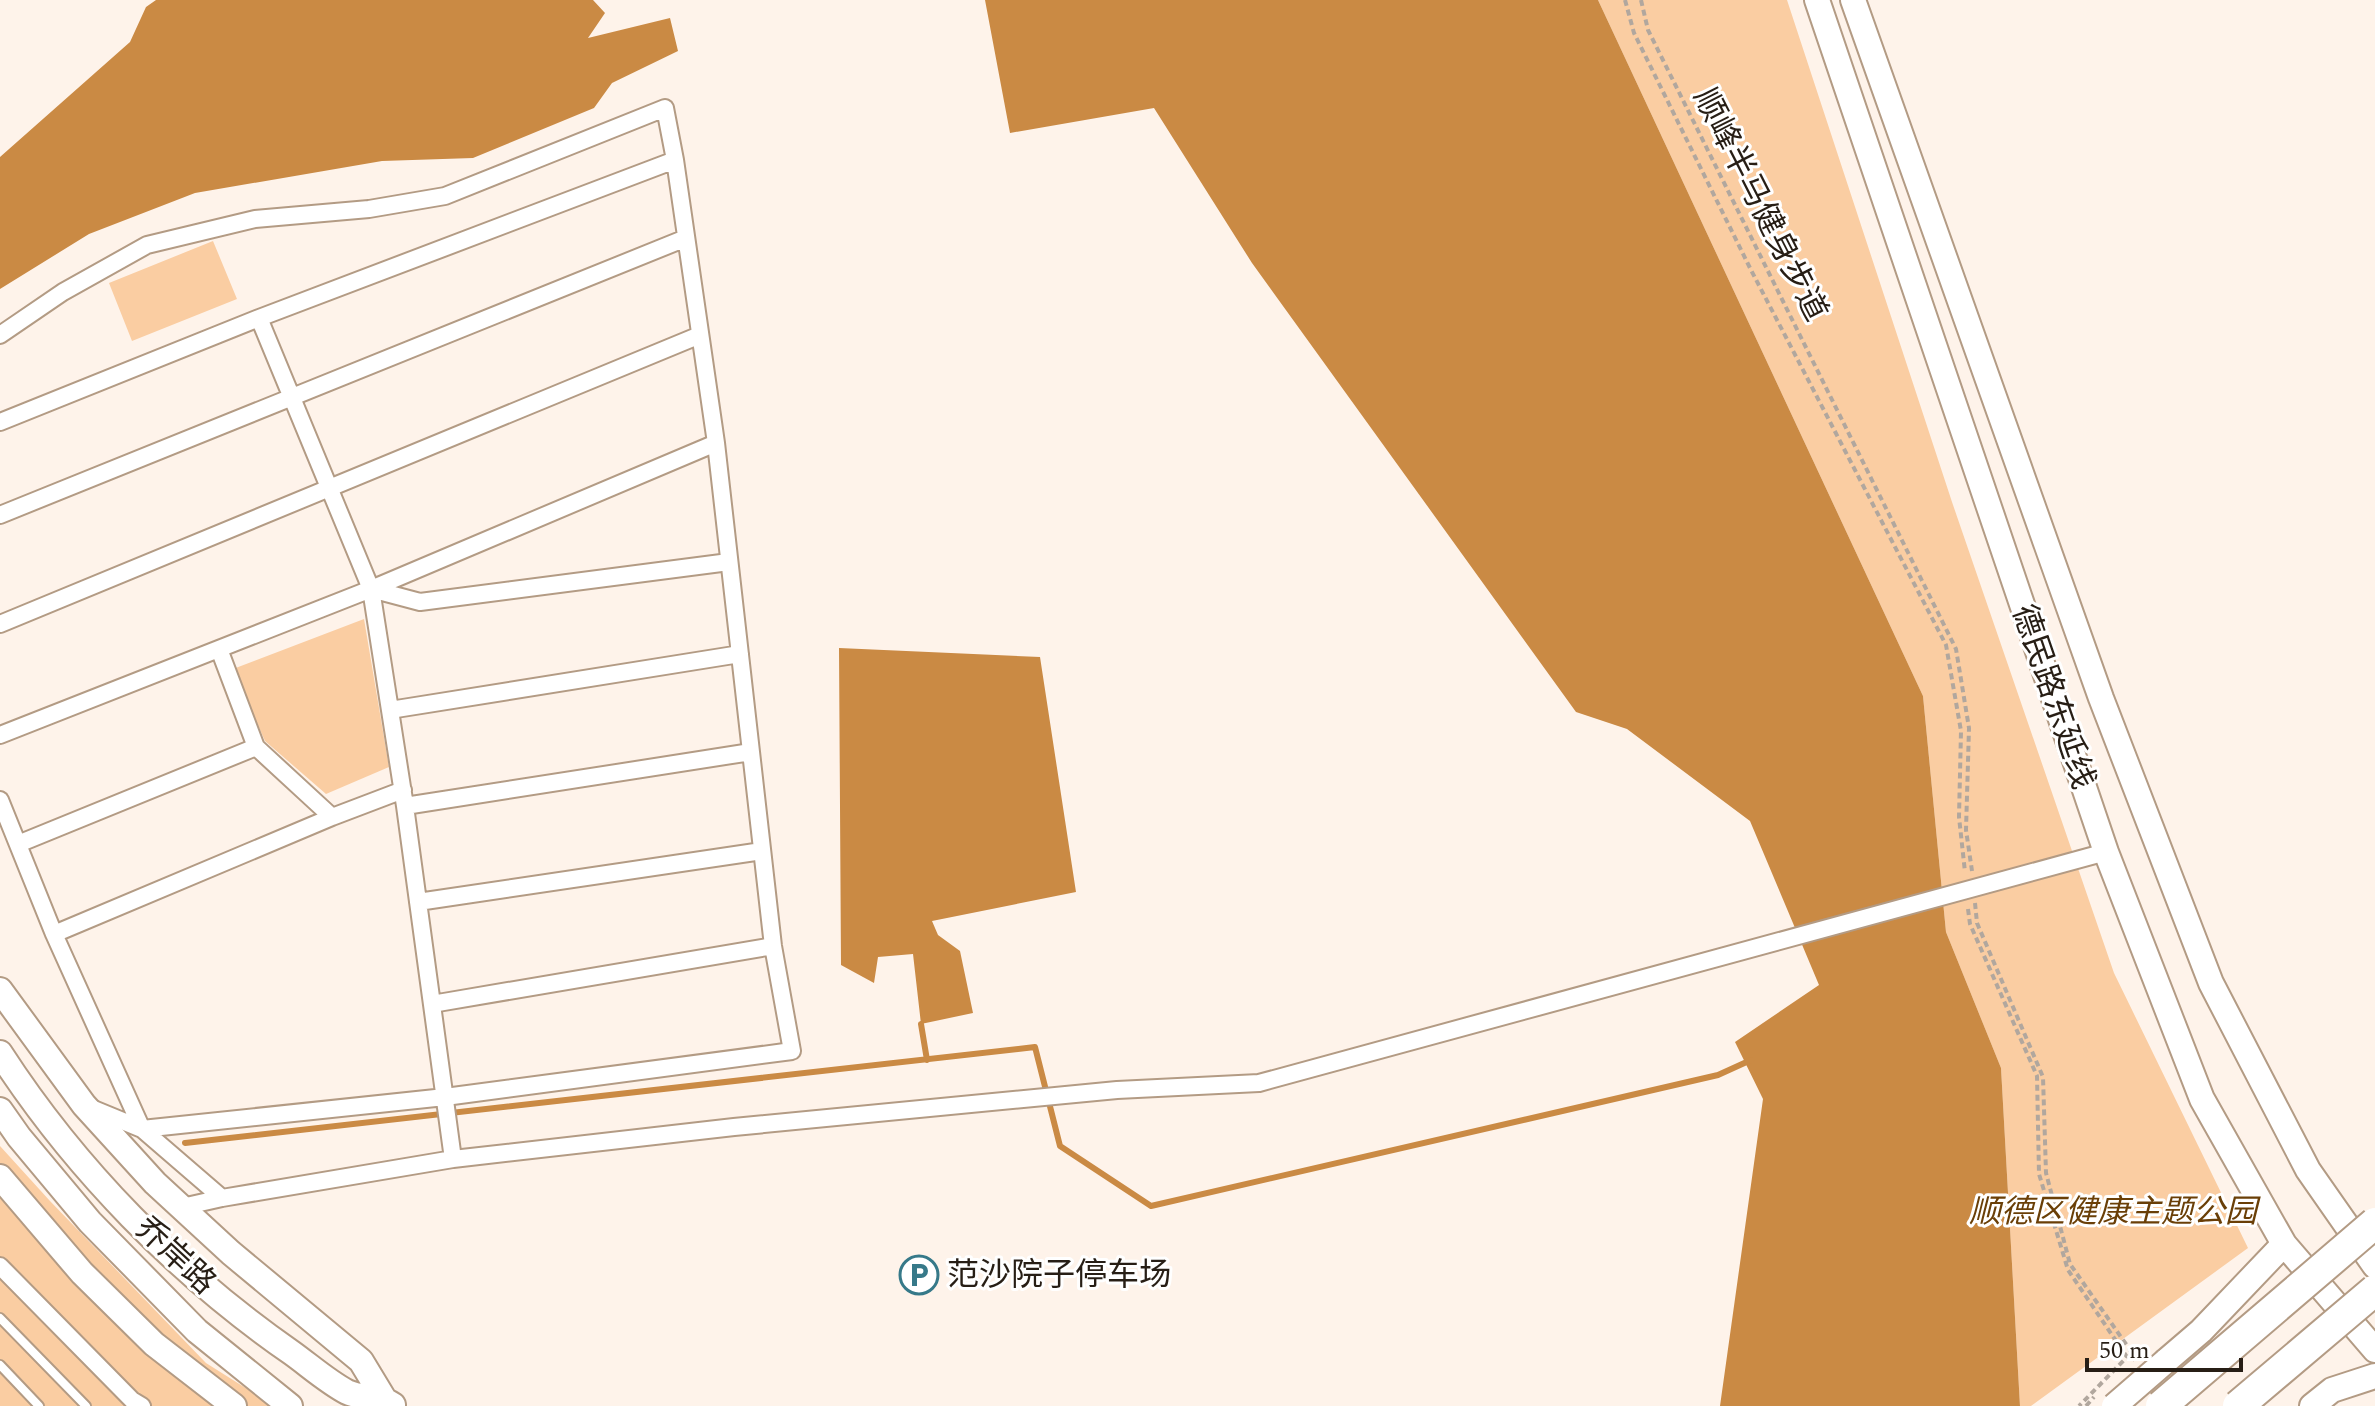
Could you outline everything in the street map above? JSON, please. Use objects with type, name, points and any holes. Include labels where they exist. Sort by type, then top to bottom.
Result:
[{"type":"highway","points":[[2161,1406],[2375,1223]]},
{"type":"highway","points":[[2238,1406],[2375,1290]]},
{"type":"main road","name":"德民路东延线","points":[[1817,0],[2106,852],[2202,1099],[2284,1244],[2375,1350]]},
{"type":"main road","name":"德民路东延线","points":[[1853,0],[2101,698],[2211,983],[2308,1170],[2375,1266]]},
{"type":"main road","points":[[0,990],[84,1105],[155,1183],[231,1253],[361,1361],[389,1403]]},
{"type":"main road","name":"乔岸路","points":[[0,1053],[20,1084],[105,1189],[204,1285],[256,1328],[348,1393],[389,1403]]},
{"type":"main road","name":"乔岸路","points":[[0,1110],[90,1222],[186,1321],[290,1406]]},
{"type":"main road","points":[[0,1177],[82,1273],[154,1344],[234,1406]]},
{"type":"main road","points":[[2114,1406],[2201,1331],[2284,1244]]},
{"type":"main road","points":[[2312,1406],[2332,1390],[2375,1376]]},
{"type":"street","points":[[0,335],[63,292],[147,245],[255,219],[369,209],[445,196],[665,108],[716,443],[773,946],[792,1051],[445,1097],[142,1129]]},
{"type":"street","points":[[0,422],[259,318],[675,160]]},
{"type":"street","points":[[0,515],[686,238]]},
{"type":"street","points":[[259,318],[371,589],[404,798],[453,1159]]},
{"type":"street","points":[[0,624],[700,335]]},
{"type":"street","points":[[0,735],[371,589],[716,443]]},
{"type":"street","points":[[371,589],[420,602],[729,562]]},
{"type":"street","points":[[219,649],[256,747],[332,817]]},
{"type":"street","points":[[390,710],[740,654]]},
{"type":"street","points":[[18,844],[256,747]]},
{"type":"street","points":[[54,934],[332,817],[404,798],[751,752]]},
{"type":"street","points":[[0,800],[54,934],[142,1129]]},
{"type":"street","points":[[418,902],[762,851]]},
{"type":"street","points":[[182,1207],[453,1159],[946,1106],[1117,1090],[1259,1083],[2106,852]]},
{"type":"street","points":[[432,1004],[773,946]]},
{"type":"street","points":[[84,1105],[142,1129],[222,1198]]},
{"type":"street","points":[[0,1266],[132,1400],[142,1406]]},
{"type":"lane","points":[[0,1318],[86,1406]]},
{"type":"lane","points":[[0,1365],[39,1406]]},
{"type":"path","points":[[1625,0],[1634,33],[1751,270],[1946,645],[1961,731],[1959,817],[1977,923],[2043,1077],[2046,1173],[2070,1264],[2135,1357],[2086,1406]]},
{"type":"path","name":"顺峰半马健身步道","points":[[1641,0],[1648,30],[1956,649],[1969,728],[1966,830],[1970,888]]},
{"type":"path","points":[[1970,888],[1970,924],[2037,1076],[2039,1174],[2068,1270],[2127,1357],[2079,1406]]},
{"type":"green space","name":"顺德区健康主题公园","points":[[1598,0],[1787,0],[1952,502],[2114,973],[2248,1248],[2031,1406],[2020,1406],[2001,1068],[1946,932],[1923,696]]},
{"type":"green space","points":[[213,241],[237,299],[132,341],[109,283]]},
{"type":"green space","points":[[364,619],[389,767],[326,794],[265,741],[233,669]]},
{"type":"green space","points":[[0,1146],[206,1363],[274,1406],[0,1406]]},
{"type":"shaded area","points":[[156,0],[593,0],[605,13],[588,38],[670,18],[678,51],[612,83],[594,108],[473,158],[382,161],[195,193],[89,234],[0,289],[0,157],[130,42],[146,7]]},
{"type":"shaded area","points":[[985,0],[1598,0],[1923,696],[1946,932],[2001,1068],[2020,1406],[1720,1406],[1763,1099],[1735,1042],[1819,985],[1750,821],[1627,729],[1576,712],[1252,263],[1154,108],[1010,133]]},
{"type":"shaded area","points":[[839,648],[1040,657],[1076,892],[932,921],[938,935],[960,951],[973,1013],[921,1024],[913,954],[878,957],[874,983],[841,965]]},
{"type":"waterway","points":[[921,1024],[927,1060]]},
{"type":"waterway","points":[[185,1143],[1035,1047],[1060,1146],[1151,1206],[1718,1075],[1751,1060]]},
{"type":"place","name":"范沙院子停车场","points":[[919,1275]]}]
